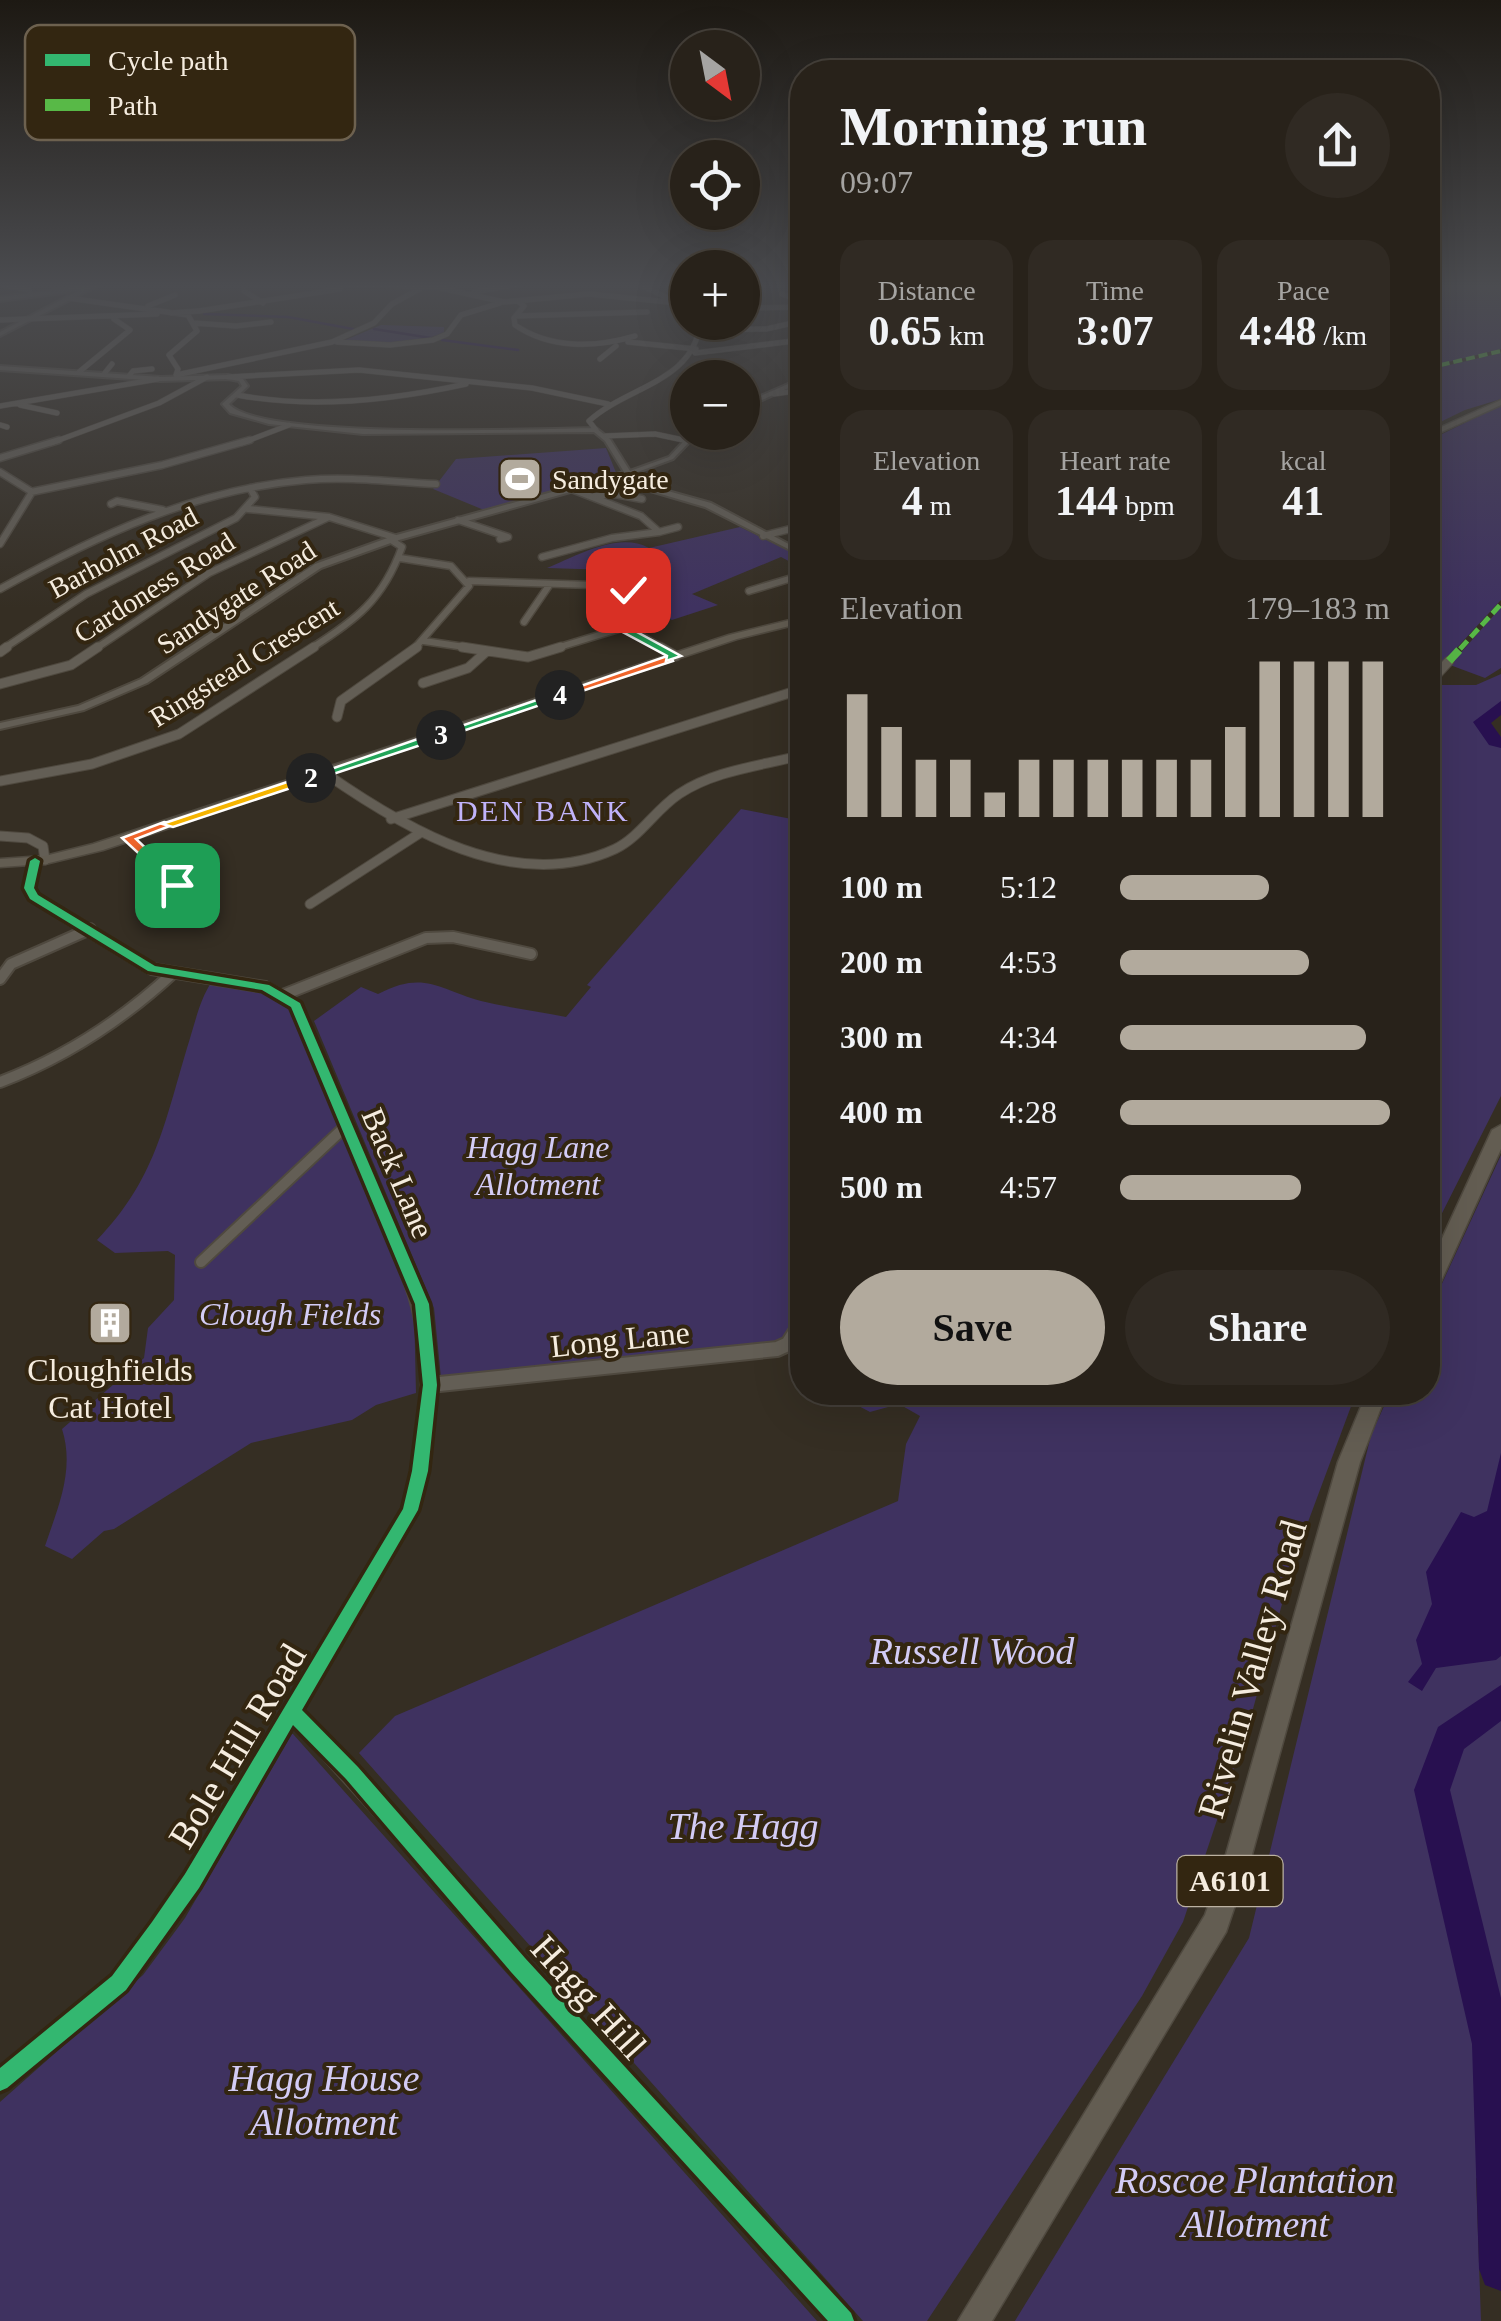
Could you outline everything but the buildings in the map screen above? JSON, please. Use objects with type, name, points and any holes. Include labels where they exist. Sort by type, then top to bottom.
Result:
[{"type":"main road","points":[[1440,430],[1501,402]]},
{"type":"main road","points":[[0,863],[40,861],[128,838],[676,656],[790,623]]},
{"type":"main road","points":[[1440,1262],[1501,1130]]},
{"type":"main road","name":"Rivelin Valley Road","points":[[974,2321],[1216,1922],[1238,1858],[1348,1462],[1372,1405]]},
{"type":"street","points":[[0,406],[88,391]]},
{"type":"street","points":[[0,458],[94,430],[180,391]]},
{"type":"street","points":[[241,391],[225,404],[232,412],[289,425],[400,434],[596,430]]},
{"type":"street","points":[[237,395],[272,400],[423,391]]},
{"type":"street","points":[[548,391],[608,404]]},
{"type":"street","points":[[629,474],[596,430],[591,417],[633,391]]},
{"type":"street","points":[[760,400],[779,391]]},
{"type":"street","points":[[774,394],[790,392]]},
{"type":"street","points":[[16,404],[57,414]]},
{"type":"street","points":[[0,472],[32,492],[141,472],[240,444],[289,425]]},
{"type":"street","points":[[604,436],[647,433],[670,437]]},
{"type":"street","points":[[614,478],[671,458],[679,450]]},
{"type":"street","points":[[614,478],[708,504],[790,548]]},
{"type":"street","name":"Sandygate Road","points":[[0,726],[81,708],[134,686],[305,572],[394,539],[614,478]]},
{"type":"street","points":[[0,588],[163,510],[250,488],[328,479],[436,484]]},
{"type":"street","points":[[0,491],[17,485]]},
{"type":"street","name":"Barholm Road","points":[[0,652],[62,608],[123,572],[248,509],[255,496],[250,488]]},
{"type":"street","points":[[569,488],[641,516],[658,532]]},
{"type":"street","points":[[0,544],[32,492]]},
{"type":"street","points":[[595,496],[615,494],[642,499]]},
{"type":"street","points":[[110,504],[163,510]]},
{"type":"street","points":[[248,509],[328,517],[394,539],[402,547],[400,558],[437,562],[469,581],[622,586],[628,590],[616,610],[616,622],[676,656]]},
{"type":"street","name":"Cardoness Road","points":[[0,684],[72,665],[209,573],[328,517]]},
{"type":"street","points":[[458,520],[504,538],[517,533]]},
{"type":"street","points":[[542,557],[612,538],[678,527]]},
{"type":"street","points":[[764,536],[790,529]]},
{"type":"street","name":"Ringstead Crescent","points":[[0,781],[92,764],[179,734],[357,619],[380,594],[400,558]]},
{"type":"street","points":[[749,591],[790,579]]},
{"type":"street","points":[[337,718],[338,706],[347,695],[424,641],[469,581]]},
{"type":"street","points":[[524,622],[550,584]]},
{"type":"street","points":[[424,641],[538,656],[622,628]]},
{"type":"street","points":[[424,683],[468,668],[487,652]]},
{"type":"street","points":[[1440,671],[1450,660]]},
{"type":"street","points":[[391,820],[790,693]]},
{"type":"street","points":[[325,774],[391,820],[420,833],[496,858],[544,863],[584,860],[628,841],[669,802],[695,786],[790,758]]},
{"type":"street","points":[[310,904],[420,833]]},
{"type":"street","points":[[0,836],[38,841],[44,846],[31,894],[152,969],[173,974],[237,981],[283,995],[426,938],[452,937],[531,954]]},
{"type":"street","points":[[128,838],[177,885],[174,898]]},
{"type":"street","points":[[0,980],[11,964],[90,929]]},
{"type":"street","points":[[0,1082],[86,1044],[138,1007],[173,974]]},
{"type":"street","name":"Back Lane","points":[[283,995],[303,1016],[422,1304],[430,1384]]},
{"type":"street","points":[[201,1262],[348,1124]]},
{"type":"street","name":"Long Lane","points":[[430,1384],[777,1350],[790,1341]]},
{"type":"street","name":"Bole Hill Road","points":[[0,2081],[119,1983],[192,1881],[410,1510],[420,1471],[430,1384]]},
{"type":"street","name":"Hagg Hill","points":[[292,1713],[352,1773],[518,1964],[843,2321]]},
{"type":"green space","points":[[1440,391],[1501,391],[1501,399],[1440,422]]},
{"type":"green space","points":[[1501,405],[1501,600],[1440,666],[1440,435]]},
{"type":"green space","name":"Sandygate","points":[[606,448],[617,475],[484,510],[433,489],[456,459]]},
{"type":"green space","points":[[740,527],[790,551],[790,562],[781,557],[692,594],[718,605],[672,620],[664,616],[668,607],[656,606],[662,589],[658,577],[644,571],[547,568],[611,544],[637,543],[649,548]]},
{"type":"green space","points":[[1501,607],[1501,668],[1485,678],[1450,665]]},
{"type":"green space","points":[[1501,674],[1501,713],[1490,720],[1492,730],[1501,737],[1501,1096],[1440,1217],[1440,685],[1476,685]]},
{"type":"green space","name":"Hagg Lane Allotment","points":[[741,809],[790,819],[790,1332],[777,1343],[441,1378],[434,1308],[314,1021],[361,987],[378,994],[407,983],[431,984],[481,1001],[566,1017],[591,987],[587,985]]},
{"type":"green space","name":"Clough Fields","points":[[211,983],[270,995],[296,1018],[414,1306],[416,1393],[376,1405],[352,1420],[251,1443],[114,1529],[104,1531],[72,1559],[45,1546],[66,1474],[62,1429],[144,1358],[148,1328],[174,1300],[175,1255],[168,1251],[115,1253],[97,1240],[117,1218],[145,1173],[197,1014]]},
{"type":"green space","name":"Roscoe Plantation Allotment","points":[[1501,1155],[1501,1687],[1442,1733],[1425,1773],[1478,2028],[1487,2183],[1476,2178],[1481,2321],[1015,2321],[1249,1938],[1371,1435],[1385,1405],[1440,1405],[1440,1288]]},
{"type":"green space","name":"The Hagg","points":[[857,1405],[895,1405],[870,1412]]},
{"type":"green space","name":"The Hagg","points":[[901,1405],[1352,1405],[1295,1557],[1248,1727],[1183,1922],[1142,1996],[927,2321],[863,2321],[359,1753],[395,1716],[898,1501],[906,1444],[920,1416]]},
{"type":"green space","points":[[1501,1710],[1501,2007],[1441,1790],[1458,1743]]},
{"type":"green space","name":"Hagg House Allotment","points":[[292,1734],[817,2321],[0,2321],[0,2102],[143,1975],[185,1918]]},
{"type":"shaded area","points":[[1501,1453],[1501,1656],[1496,1660],[1436,1668],[1422,1691],[1408,1682],[1422,1664],[1416,1640],[1432,1604],[1426,1572],[1461,1512],[1474,1517],[1487,1511]]},
{"type":"waterway","points":[[1501,706],[1482,722],[1495,741],[1501,743]]},
{"type":"waterway","points":[[1501,1701],[1450,1739],[1432,1790],[1492,2044],[1501,2269]]},
{"type":"marked path","points":[[1449,661],[1501,604]]},
{"type":"cycle path","points":[[0,2081],[119,1983],[192,1881],[410,1510],[420,1471],[430,1385],[422,1304],[296,1005],[265,987],[152,969],[34,897],[29,888],[35,861]]},
{"type":"cycle path","points":[[293,1713],[352,1773],[518,1965],[843,2321]]},
{"type":"place","name":"Sandygate","points":[[520,479]]},
{"type":"place","name":"Cloughfields Cat Hotel","points":[[110,1323]]},
{"type":"district","name":"DEN BANK","points":[[543,811]]},
{"type":"route","points":[[177,885],[128,838],[676,656],[616,622],[616,610],[628,590]]},
{"type":"park label","name":"Russell Wood","points":[[972,1651]]}]
